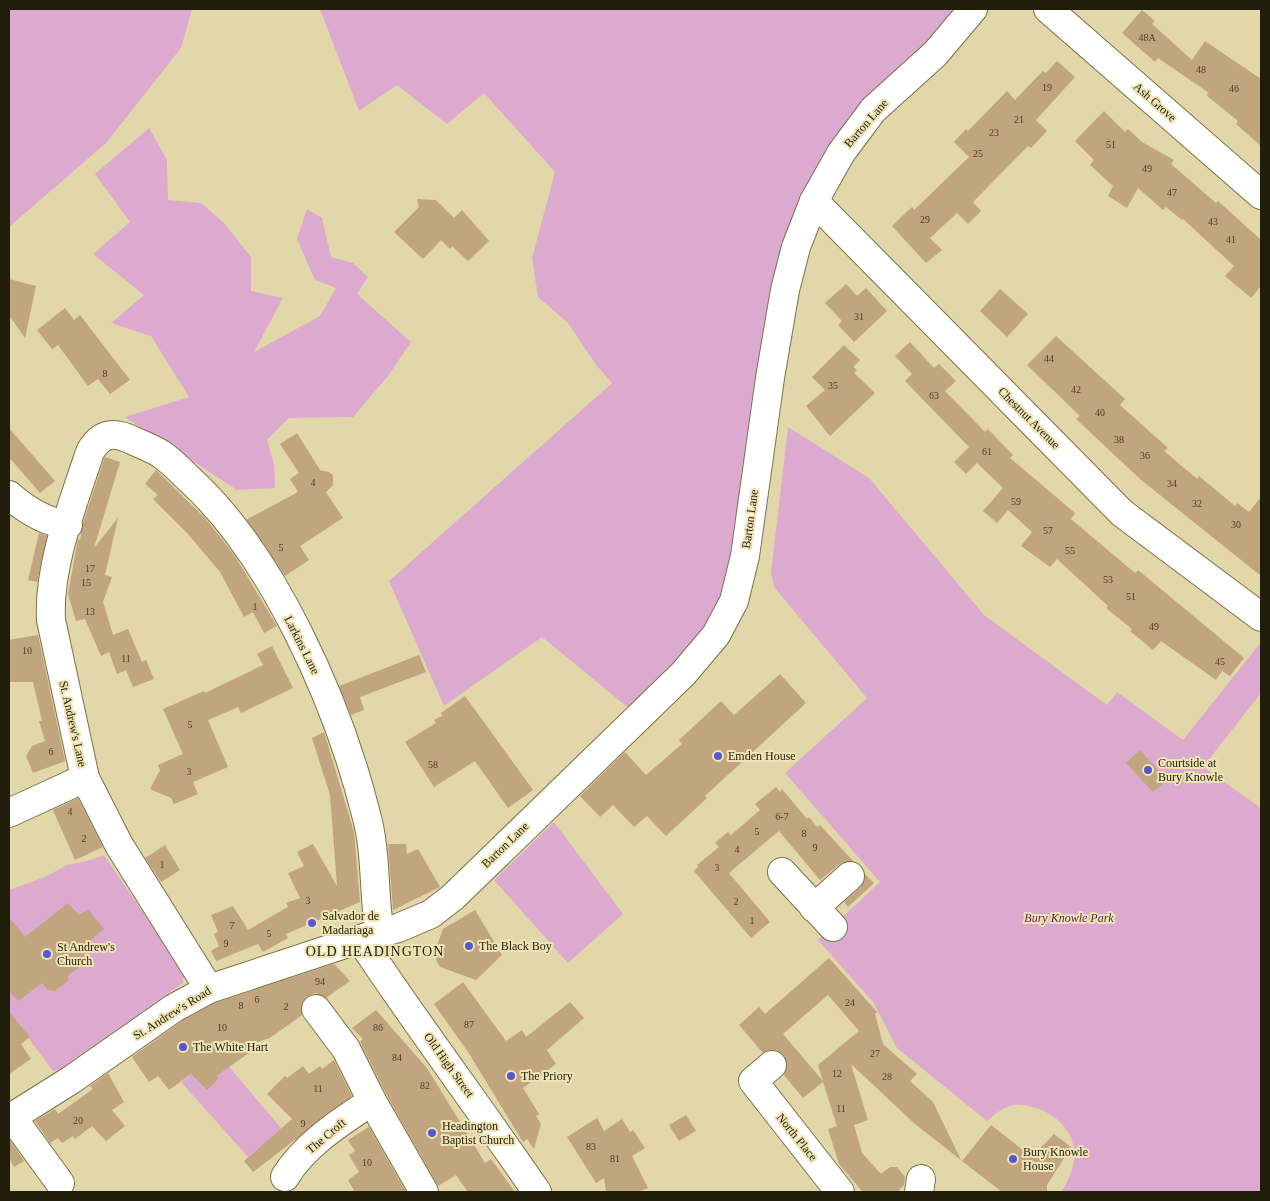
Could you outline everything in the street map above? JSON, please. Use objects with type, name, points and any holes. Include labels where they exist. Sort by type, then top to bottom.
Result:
[{"type":"street","name":"Barton Lane","points":[[370,936],[431,914],[452,897],[683,674],[716,635],[734,601],[745,556],[770,378],[785,290],[796,247],[814,201],[841,152],[873,110],[935,54],[973,9]]},
{"type":"street","name":"Ash Grove","points":[[1048,9],[1261,195]]},
{"type":"street","name":"Chestnut Avenue","points":[[814,201],[1122,513],[1261,617]]},
{"type":"street","name":"Larkins Lane","points":[[102,437],[125,436],[162,454],[212,501],[244,540],[274,591],[318,673],[344,740],[367,815],[373,846],[377,916],[370,936]]},
{"type":"street","name":"St. Andrew's Lane","points":[[102,437],[96,442],[90,452],[55,568],[50,600],[51,620],[85,778],[119,845],[209,989]]},
{"type":"street","points":[[9,495],[31,512],[68,525]]},
{"type":"street","points":[[9,813],[85,778]]},
{"type":"street","points":[[782,872],[833,927]]},
{"type":"street","points":[[814,908],[850,876]]},
{"type":"street","name":"St. Andrew's Road","points":[[10,1118],[71,1080],[174,1008],[209,989],[370,936]]},
{"type":"street","name":"Old High Street","points":[[370,936],[404,1004],[441,1053],[538,1192]]},
{"type":"street","points":[[316,1008],[346,1049],[372,1102],[424,1192]]},
{"type":"street","name":"North Place","points":[[757,1074],[840,1192]]},
{"type":"street","name":"The Croft","points":[[285,1177],[293,1163],[343,1120],[372,1102]]},
{"type":"street","points":[[10,1118],[60,1183]]},
{"type":"green space","points":[[9,9],[192,9],[181,48],[106,143],[9,227]]},
{"type":"green space","points":[[320,9],[959,9],[809,189],[732,568],[705,632],[631,710],[542,637],[444,706],[389,581],[612,383],[597,366],[568,323],[538,297],[532,258],[555,172],[484,93],[447,124],[397,85],[359,111]]},
{"type":"green space","points":[[149,128],[167,160],[168,200],[201,203],[223,222],[251,257],[251,291],[283,298],[254,352],[320,316],[336,288],[315,280],[297,239],[307,209],[322,218],[331,257],[353,263],[368,277],[357,294],[411,342],[388,376],[353,417],[289,418],[267,440],[274,464],[275,488],[237,490],[125,417],[189,397],[151,336],[111,323],[144,295],[93,254],[130,222],[95,174]]},
{"type":"green space","name":"Bury Knowle Park","points":[[788,427],[869,478],[984,615],[1107,705],[1117,692],[1183,740],[1261,642],[1261,693],[1203,767],[1261,808],[1261,1192],[1061,1192],[1072,1169],[1074,1147],[1070,1136],[1056,1118],[1033,1107],[1014,1105],[1006,1107],[987,1121],[897,1048],[873,1002],[818,940],[880,882],[785,773],[867,698],[774,587],[771,573]]},
{"type":"green space","points":[[554,822],[623,914],[568,963],[494,880]]},
{"type":"green space","points":[[104,855],[184,973],[183,983],[61,1069],[53,1071],[9,1012],[9,890],[45,877],[67,865]]},
{"type":"green space","points":[[211,1046],[282,1129],[248,1157],[181,1082],[192,1074]]},
{"type":"building","points":[[1142,10],[1155,21],[1152,24],[1192,60],[1205,41],[1261,79],[1261,146],[1236,124],[1238,121],[1206,95],[1209,93],[1158,58],[1155,62],[1122,33]]},
{"type":"building","points":[[1057,61],[1075,77],[1036,120],[1047,131],[1031,148],[1028,146],[973,202],[981,211],[968,224],[957,213],[930,238],[942,250],[926,263],[892,226],[912,207],[914,210],[969,157],[954,142],[966,129],[968,131],[1007,91],[1015,100],[1043,71],[1046,73]]},
{"type":"building","points":[[1104,111],[1125,132],[1128,129],[1142,142],[1174,160],[1171,164],[1216,203],[1218,201],[1261,240],[1261,286],[1251,298],[1225,276],[1234,266],[1183,219],[1166,207],[1163,210],[1138,188],[1127,208],[1108,196],[1113,186],[1090,165],[1094,160],[1075,141]]},
{"type":"building","points":[[417,199],[436,200],[454,218],[462,210],[489,241],[468,261],[452,246],[450,249],[441,240],[423,259],[394,232],[419,207]]},
{"type":"building","points":[[9,279],[36,286],[25,338],[9,315]]},
{"type":"building","points":[[846,284],[857,296],[866,288],[887,311],[854,342],[838,325],[842,321],[825,303]]},
{"type":"building","points":[[1000,289],[1028,314],[1007,337],[980,311]]},
{"type":"building","points":[[65,308],[74,320],[80,315],[130,380],[110,394],[98,379],[88,386],[58,345],[52,349],[37,330]]},
{"type":"building","points":[[1056,336],[1125,399],[1120,405],[1168,448],[1164,451],[1197,479],[1199,476],[1235,506],[1237,503],[1249,512],[1261,497],[1261,576],[1140,479],[1076,419],[1080,416],[1027,365]]},
{"type":"building","points":[[910,342],[934,368],[939,364],[956,381],[945,391],[985,432],[988,429],[1013,455],[1010,458],[1075,513],[1071,519],[1135,573],[1138,570],[1244,658],[1230,676],[1222,671],[1216,680],[1161,641],[1153,650],[1130,631],[1132,629],[1106,608],[1108,606],[1057,559],[1050,567],[1021,546],[1032,532],[1008,510],[997,523],[983,511],[1003,488],[977,463],[966,474],[954,462],[969,447],[905,381],[912,374],[895,356]]},
{"type":"building","points":[[844,345],[860,360],[853,367],[857,370],[854,373],[875,393],[830,436],[806,406],[825,390],[812,377]]},
{"type":"building","points":[[9,428],[55,481],[40,493],[9,457]]},
{"type":"building","points":[[297,433],[320,470],[333,475],[333,485],[326,492],[343,518],[300,546],[309,560],[285,576],[246,520],[298,492],[290,479],[299,473],[280,444]]},
{"type":"building","points":[[105,457],[120,462],[94,548],[118,518],[105,575],[112,577],[103,602],[113,635],[128,629],[142,662],[146,660],[154,679],[133,687],[126,670],[117,674],[109,652],[101,656],[85,619],[76,621],[68,594],[78,539],[80,540],[83,523]]},
{"type":"building","points":[[156,470],[206,519],[235,556],[277,626],[264,633],[253,612],[244,617],[220,572],[188,534],[153,499],[158,495],[145,484]]},
{"type":"building","points":[[39,533],[47,536],[37,582],[28,580]]},
{"type":"building","points":[[38,635],[65,761],[33,773],[26,756],[32,746],[45,741],[39,721],[42,721],[33,682],[9,682],[9,640]]},
{"type":"building","points":[[272,646],[293,688],[241,713],[238,707],[208,720],[228,767],[193,782],[198,794],[174,804],[171,798],[150,789],[160,770],[158,765],[183,754],[163,709],[204,691],[205,693],[263,665],[257,654]]},
{"type":"building","points":[[419,655],[426,672],[360,697],[364,710],[351,715],[339,686]]},
{"type":"building","name":"Emden House","points":[[780,674],[806,703],[705,796],[707,798],[666,836],[647,816],[634,827],[613,805],[600,817],[580,796],[625,752],[646,775],[682,744],[679,740],[721,701],[734,715]]},
{"type":"building","points":[[465,696],[533,790],[508,808],[475,761],[434,787],[405,742],[436,723],[434,720],[442,716],[441,713]]},
{"type":"building","points":[[324,732],[354,832],[360,902],[286,934],[288,938],[263,952],[258,944],[216,961],[211,951],[219,946],[214,934],[218,932],[211,915],[233,906],[248,930],[288,907],[286,903],[300,898],[288,873],[304,866],[297,852],[313,844],[337,886],[330,795],[312,738]]},
{"type":"building","points":[[1140,750],[1167,780],[1153,792],[1126,763]]},
{"type":"building","points":[[776,787],[780,792],[782,789],[807,819],[809,817],[817,827],[820,825],[853,861],[840,864],[820,880],[779,831],[729,873],[770,922],[751,938],[694,871],[698,867],[697,865],[719,847],[715,843],[728,832],[731,835],[760,810],[755,804]]},
{"type":"building","points":[[78,798],[103,847],[75,860],[53,810]]},
{"type":"building","points":[[388,844],[406,844],[407,854],[418,849],[440,887],[393,910]]},
{"type":"building","points":[[165,845],[180,870],[161,882],[145,858]]},
{"type":"building","points":[[865,874],[874,883],[848,907],[844,902],[861,887]]},
{"type":"building","name":"St Andrew's Church","points":[[68,903],[79,915],[88,909],[104,929],[80,949],[89,960],[67,976],[69,980],[55,991],[48,990],[42,983],[18,1001],[9,990],[9,917],[25,937]]},
{"type":"building","name":"The Black Boy","points":[[475,910],[502,955],[476,980],[440,967],[436,960],[438,953],[436,948],[443,929]]},
{"type":"building","points":[[829,958],[877,1012],[875,1014],[883,1044],[917,1074],[910,1081],[933,1102],[961,1160],[915,1124],[851,1064],[868,1120],[854,1125],[862,1153],[881,1174],[890,1167],[897,1167],[905,1177],[904,1185],[897,1192],[861,1192],[839,1164],[828,1129],[837,1126],[823,1082],[803,1098],[784,1075],[787,1063],[784,1055],[777,1050],[763,1053],[739,1025],[759,1007],[765,1014]],"holes":[[[828,995],[859,1031],[818,1065],[823,1081],[783,1034]]]},
{"type":"building","points":[[334,964],[350,981],[326,998],[315,993],[306,997],[302,1003],[302,1015],[270,1038],[252,1044],[256,1048],[216,1076],[219,1078],[207,1090],[191,1074],[169,1090],[158,1076],[149,1082],[132,1057],[182,1021],[215,1003]]},
{"type":"building","name":"The Priory","points":[[463,982],[506,1041],[522,1030],[526,1037],[570,1002],[584,1018],[547,1050],[556,1064],[523,1088],[539,1114],[536,1116],[541,1124],[534,1149],[527,1139],[523,1142],[468,1052],[434,1004]]},
{"type":"building","points":[[376,1010],[427,1068],[485,1163],[491,1159],[515,1192],[468,1192],[456,1175],[438,1186],[386,1094],[360,1042],[363,1039],[352,1028]]},
{"type":"building","points":[[9,1012],[30,1037],[21,1044],[31,1059],[9,1074]]},
{"type":"building","points":[[334,1060],[352,1096],[253,1172],[244,1161],[292,1119],[267,1094],[285,1076],[287,1078],[303,1066],[309,1074],[320,1066],[322,1069]]},
{"type":"building","points":[[108,1073],[124,1102],[112,1110],[125,1126],[106,1141],[92,1126],[75,1139],[73,1136],[62,1143],[58,1138],[50,1143],[35,1121],[55,1109],[58,1114],[93,1089],[90,1086]]},
{"type":"building","points":[[686,1115],[696,1131],[679,1141],[669,1125]]},
{"type":"building","points":[[597,1118],[604,1131],[622,1119],[630,1132],[633,1130],[645,1148],[632,1156],[648,1188],[638,1192],[606,1192],[604,1178],[596,1183],[567,1137]]},
{"type":"building","name":"Bury Knowle House","points":[[991,1125],[1032,1157],[1054,1134],[1071,1147],[1047,1185],[1047,1192],[1002,1192],[962,1161]]},
{"type":"building","points":[[369,1127],[406,1192],[355,1192],[348,1180],[359,1172],[349,1155],[355,1151],[348,1140]]},
{"type":"building","points":[[9,1139],[24,1161],[14,1167],[9,1157]]},
{"type":"place","name":"Emden House","points":[[718,756]]},
{"type":"place","name":"Courtside at Bury Knowle","points":[[1148,770]]},
{"type":"place","name":"Salvador de Madariaga","points":[[312,923]]},
{"type":"place","name":"The Black Boy","points":[[469,946]]},
{"type":"place","name":"St Andrew's Church","points":[[47,954]]},
{"type":"place","name":"The White Hart","points":[[183,1047]]},
{"type":"place","name":"The Priory","points":[[511,1076]]},
{"type":"place","name":"Headington Baptist Church","points":[[432,1133]]},
{"type":"place","name":"Bury Knowle House","points":[[1013,1159]]},
{"type":"district","name":"OLD HEADINGTON","points":[[375,951]]}]
